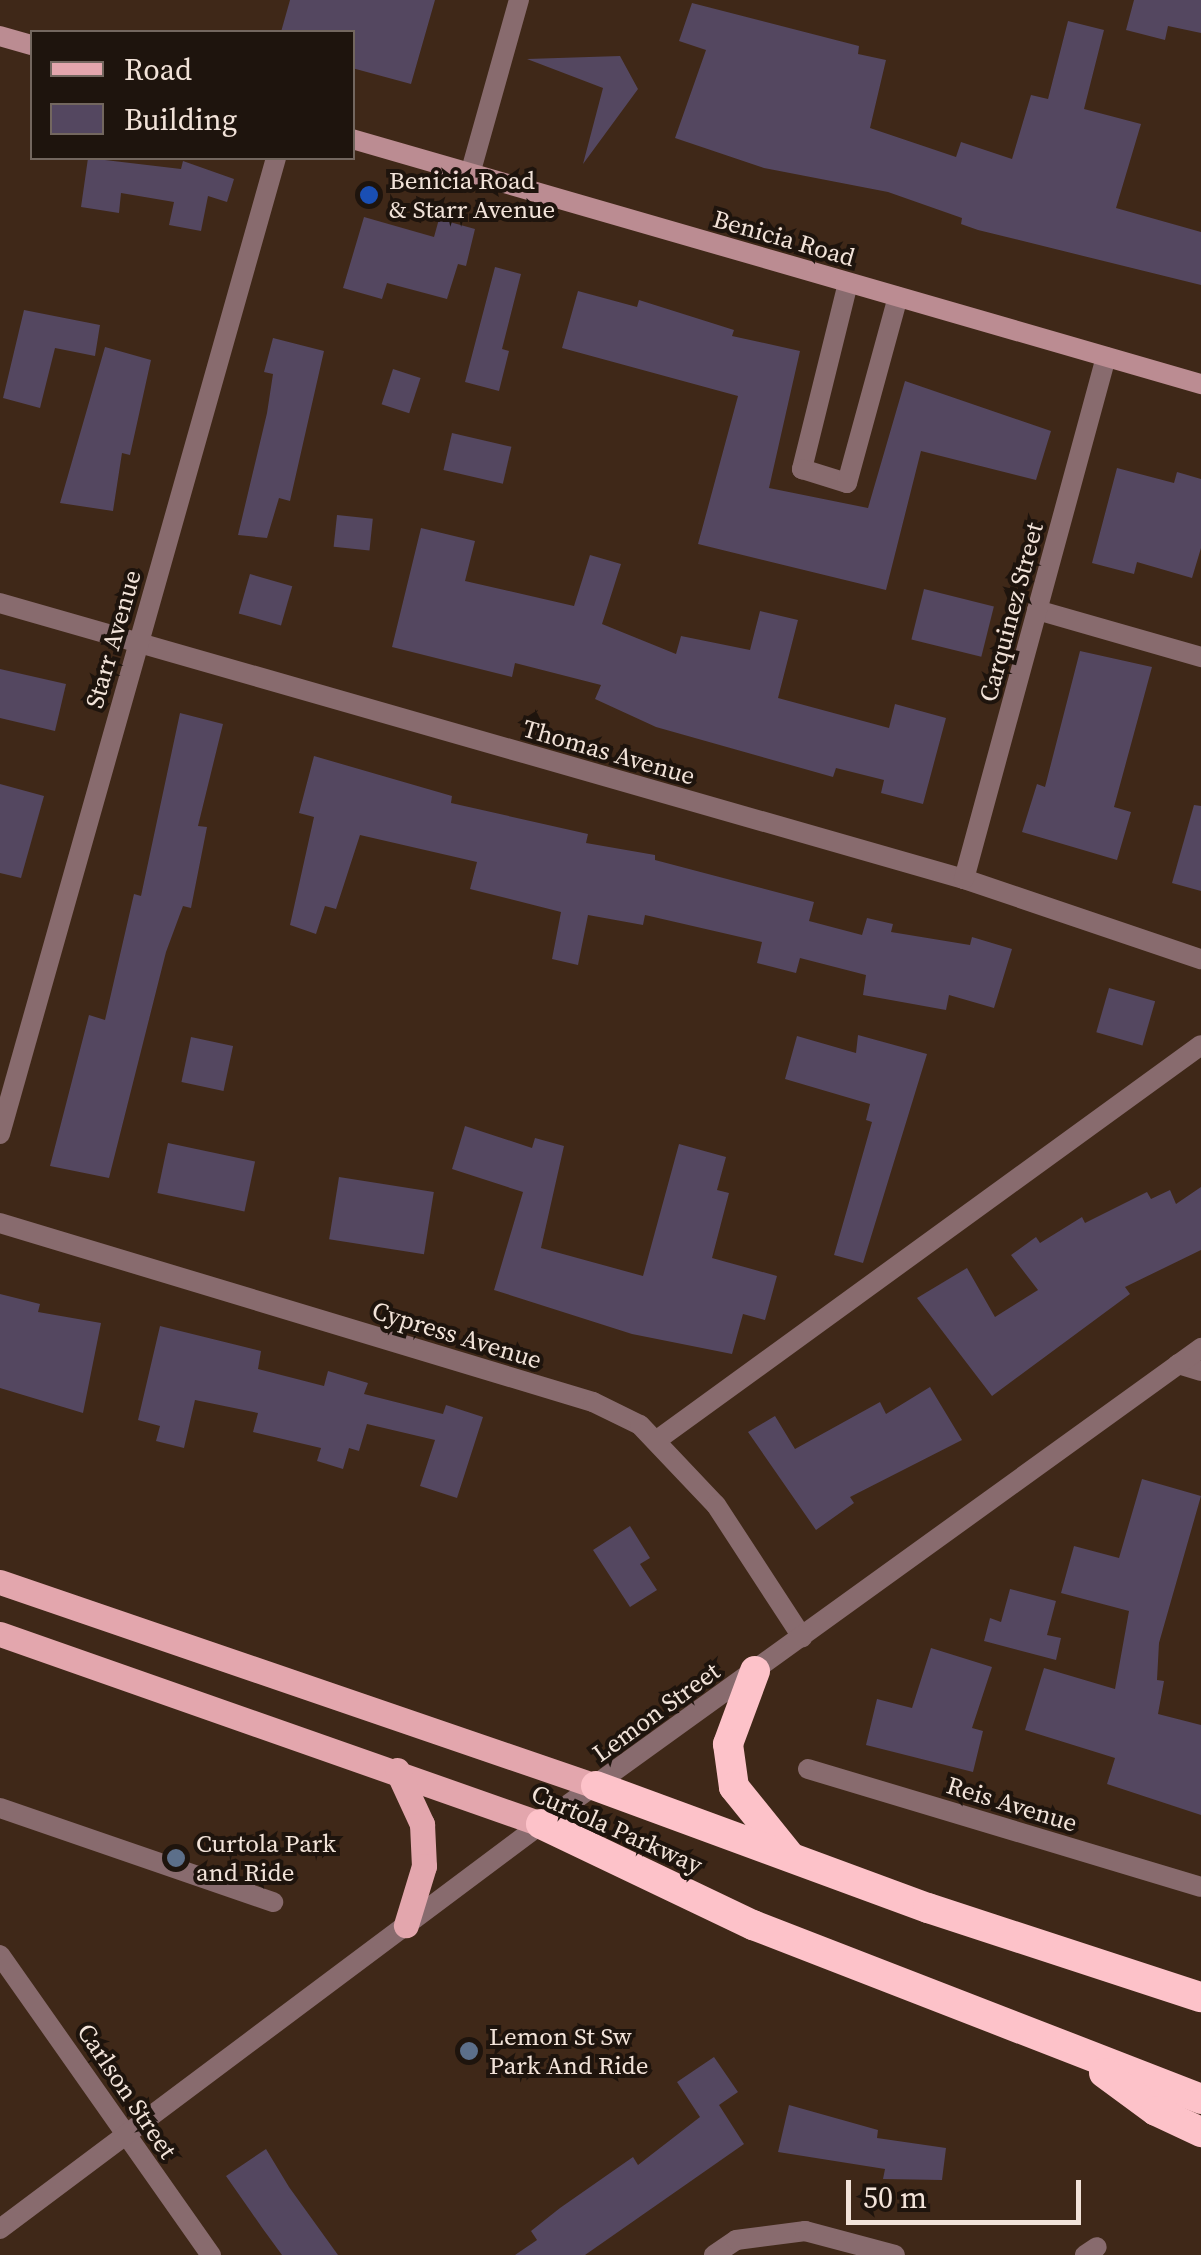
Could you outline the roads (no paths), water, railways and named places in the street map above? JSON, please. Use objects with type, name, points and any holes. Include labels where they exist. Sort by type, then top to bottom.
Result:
[{"type":"highway","points":[[755,1671],[728,1744],[734,1787],[794,1859]]},
{"type":"highway","name":"Curtola Parkway","points":[[596,1786],[794,1859],[1201,1996]]},
{"type":"highway","name":"Curtola Parkway","points":[[541,1824],[753,1925],[1078,2054],[1201,2098]]},
{"type":"highway","points":[[1078,2054],[1156,2111],[1201,2132]]},
{"type":"main road","points":[[0,36],[30,44]]},
{"type":"main road","name":"Benicia Road","points":[[355,141],[1201,384]]},
{"type":"main road","name":"Curtola Parkway","points":[[0,1582],[596,1786]]},
{"type":"main road","name":"Curtola Parkway","points":[[0,1634],[397,1770],[541,1824]]},
{"type":"main road","points":[[397,1770],[422,1824],[424,1866],[406,1925]]},
{"type":"street","points":[[470,174],[519,0]]},
{"type":"street","name":"Starr Avenue","points":[[0,1134],[275,160]]},
{"type":"street","points":[[848,283],[802,469],[847,483],[898,297]]},
{"type":"street","name":"Carquinez Street","points":[[964,880],[1106,357]]},
{"type":"street","name":"Thomas Avenue","points":[[0,604],[964,880],[1201,959]]},
{"type":"street","points":[[1037,610],[1201,658]]},
{"type":"street","points":[[657,1440],[1201,1045]]},
{"type":"street","name":"Cypress Avenue","points":[[0,1223],[593,1402],[657,1440],[716,1505],[802,1637]]},
{"type":"street","name":"Lemon Street","points":[[0,2229],[541,1824],[1201,1348]]},
{"type":"street","points":[[1178,1364],[1201,1372]]},
{"type":"street","name":"Reis Avenue","points":[[808,1770],[1201,1887]]},
{"type":"street","points":[[0,1808],[272,1902]]},
{"type":"street","name":"Carlson Street","points":[[0,1955],[211,2255]]},
{"type":"street","points":[[714,2255],[736,2240],[805,2231],[895,2255]]},
{"type":"place","name":"Benicia Road & Starr Avenue","points":[[369,195]]},
{"type":"place","name":"Curtola Park and Ride","points":[[176,1858]]},
{"type":"place","name":"Lemon St Sw Park And Ride","points":[[469,2051]]}]
